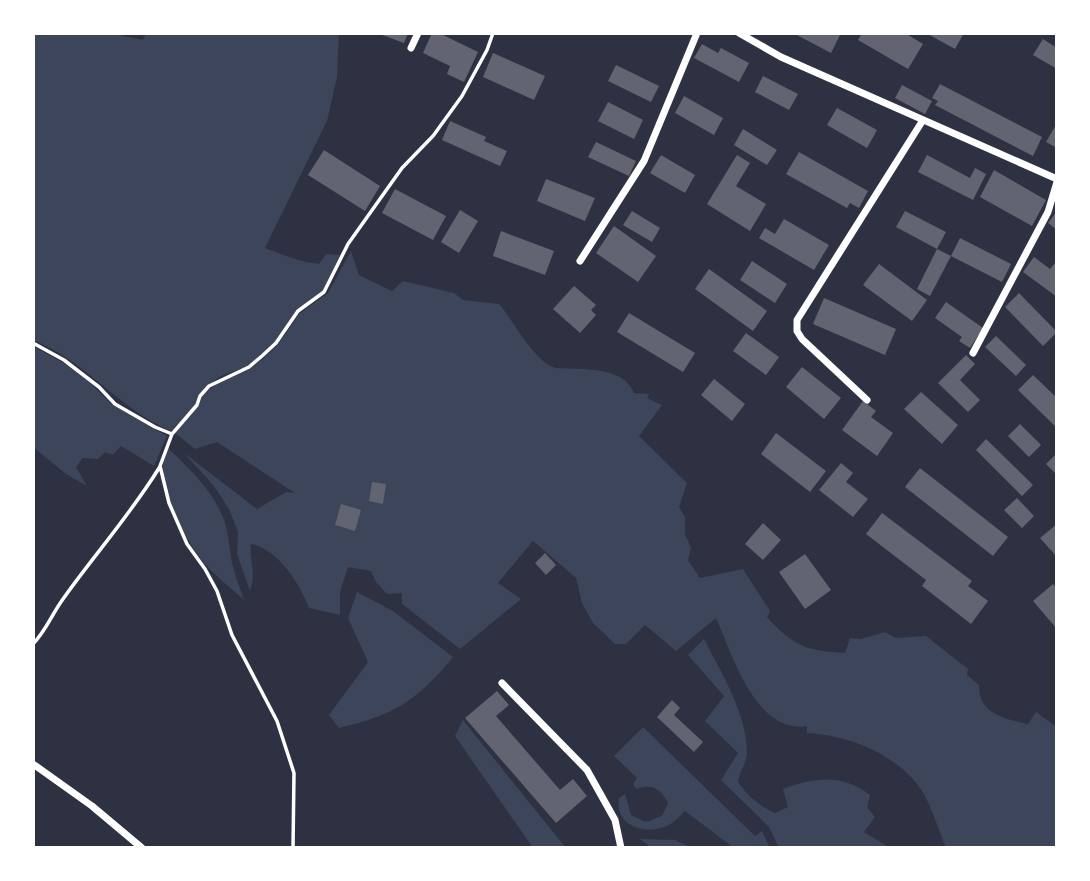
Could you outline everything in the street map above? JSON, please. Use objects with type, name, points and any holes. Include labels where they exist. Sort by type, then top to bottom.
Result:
[{"type":"street","points":[[411,48],[418,33]]},
{"type":"street","points":[[580,261],[644,161],[697,33]]},
{"type":"street","points":[[738,33],[781,57],[1057,180],[1048,212],[973,353]]},
{"type":"street","points":[[867,400],[802,340],[797,331],[797,320],[923,120]]},
{"type":"street","points":[[502,683],[587,771],[615,820],[621,848]]},
{"type":"street","points":[[33,764],[92,806],[142,848]]},
{"type":"path","points":[[33,644],[43,634],[61,601],[113,531],[140,500],[160,466],[172,434],[197,405],[200,396],[209,386],[249,367],[276,343],[298,311],[324,292],[348,244],[402,168],[433,136],[462,96],[487,50],[493,33]]},
{"type":"path","points":[[33,343],[64,359],[99,387],[115,404],[172,434]]},
{"type":"path","points":[[160,466],[169,503],[187,544],[217,592],[232,635],[273,711],[294,773],[293,848]]},
{"type":"shaded area","points":[[33,33],[110,33],[143,40],[146,33],[339,33],[337,77],[327,121],[265,248],[298,260],[319,264],[326,254],[340,255],[323,291],[298,310],[275,342],[248,366],[221,376],[207,386],[198,395],[196,404],[171,431],[152,422],[70,360],[33,340]]},
{"type":"shaded area","points":[[351,251],[359,275],[392,291],[403,281],[454,293],[463,300],[499,304],[533,351],[549,365],[611,373],[629,384],[634,393],[649,394],[647,398],[662,405],[639,436],[687,483],[679,507],[685,517],[685,534],[691,548],[688,560],[700,578],[743,569],[770,611],[767,617],[793,641],[820,651],[845,653],[850,638],[861,639],[885,632],[896,638],[926,636],[968,669],[967,675],[979,685],[983,703],[995,714],[1028,724],[1036,712],[1057,727],[1057,848],[946,848],[926,798],[905,771],[875,751],[858,744],[841,738],[807,733],[807,726],[789,725],[774,718],[760,705],[738,670],[716,618],[676,651],[645,625],[626,644],[615,644],[593,623],[582,603],[576,578],[533,541],[498,583],[521,599],[460,649],[402,604],[402,593],[387,594],[376,582],[371,571],[348,567],[340,592],[340,615],[309,608],[294,579],[279,560],[261,547],[251,544],[253,577],[250,591],[237,554],[238,532],[229,509],[214,486],[184,453],[257,509],[286,492],[295,493],[217,442],[195,449],[175,433],[199,405],[203,395],[220,381],[263,359],[279,343],[299,314],[328,293]]},
{"type":"shaded area","points":[[33,346],[69,366],[110,403],[167,436],[154,466],[121,446],[113,455],[105,452],[98,459],[83,458],[76,467],[87,486],[66,474],[33,447]]},
{"type":"shaded area","points":[[168,448],[198,479],[222,515],[232,563],[244,600],[204,563],[182,529],[170,502],[163,475]]},
{"type":"shaded area","points":[[357,592],[393,611],[453,657],[428,685],[403,704],[375,718],[339,728],[329,715],[368,662],[348,618]]},
{"type":"shaded area","points":[[704,639],[731,693],[746,736],[746,759],[738,782],[746,792],[775,813],[788,807],[783,789],[806,782],[839,781],[860,788],[870,795],[867,807],[875,817],[864,832],[890,848],[779,848],[769,827],[721,780],[738,753],[705,721],[724,696],[688,655]]},
{"type":"shaded area","points":[[463,720],[566,848],[533,848],[455,736]]},
{"type":"shaded area","points":[[643,727],[755,836],[762,831],[770,848],[734,848],[685,811],[672,823],[654,829],[628,823],[619,809],[619,798],[625,794],[631,815],[646,822],[662,816],[668,803],[655,788],[636,789],[633,784],[637,778],[614,756]]},
{"type":"shaded area","points":[[640,839],[675,840],[692,848],[652,848]]},
{"type":"building","points":[[377,33],[408,33],[404,43]]},
{"type":"building","points":[[432,33],[439,33],[478,52],[464,82],[447,74],[450,66],[423,53]]},
{"type":"building","points":[[793,33],[841,33],[831,53]]},
{"type":"building","points":[[862,33],[905,33],[923,44],[908,69],[858,40]]},
{"type":"building","points":[[926,33],[964,33],[955,49]]},
{"type":"building","points":[[1043,39],[1057,48],[1057,69],[1033,55]]},
{"type":"building","points":[[702,44],[718,53],[721,48],[749,63],[739,82],[694,58]]},
{"type":"building","points":[[493,53],[545,76],[534,100],[483,77]]},
{"type":"building","points":[[616,65],[659,86],[651,102],[608,81]]},
{"type":"building","points":[[763,76],[798,94],[789,110],[755,92]]},
{"type":"building","points":[[940,84],[1042,137],[1033,156],[935,105],[938,101],[932,98]]},
{"type":"building","points":[[902,85],[932,101],[925,114],[895,98]]},
{"type":"building","points":[[684,96],[723,118],[714,135],[675,113]]},
{"type":"building","points":[[608,102],[643,120],[634,139],[598,121]]},
{"type":"building","points":[[837,108],[877,130],[867,148],[827,125]]},
{"type":"building","points":[[450,121],[486,137],[484,141],[507,151],[500,166],[442,140]]},
{"type":"building","points":[[1057,123],[1057,148],[1046,142]]},
{"type":"building","points":[[743,129],[777,150],[767,165],[734,145]]},
{"type":"building","points":[[596,142],[636,161],[629,176],[588,157]]},
{"type":"building","points":[[324,150],[380,186],[365,211],[308,175]]},
{"type":"building","points":[[799,152],[868,191],[859,208],[850,203],[847,208],[786,174]]},
{"type":"building","points":[[661,155],[695,175],[685,193],[650,173]]},
{"type":"building","points":[[737,155],[750,163],[736,186],[766,204],[750,231],[707,204]]},
{"type":"building","points":[[927,155],[970,178],[975,168],[986,174],[973,200],[918,172]]},
{"type":"building","points":[[994,170],[1046,200],[1032,226],[980,197]]},
{"type":"building","points":[[546,179],[595,198],[585,221],[537,201]]},
{"type":"building","points":[[395,189],[446,216],[433,240],[382,213]]},
{"type":"building","points":[[460,210],[478,221],[459,253],[441,242]]},
{"type":"building","points":[[632,211],[660,228],[652,242],[623,225]]},
{"type":"building","points":[[905,211],[946,232],[937,249],[896,227]]},
{"type":"building","points":[[1057,211],[1057,230],[1048,223]]},
{"type":"building","points":[[784,219],[829,245],[814,270],[759,238],[765,228],[775,234]]},
{"type":"building","points":[[614,226],[656,256],[638,282],[596,253]]},
{"type":"building","points":[[501,231],[554,251],[545,275],[493,256]]},
{"type":"building","points":[[960,238],[1011,264],[1002,282],[951,256]]},
{"type":"building","points":[[937,249],[951,256],[930,296],[917,289]]},
{"type":"building","points":[[1034,257],[1050,269],[1055,263],[1057,265],[1057,297],[1023,272]]},
{"type":"building","points":[[752,261],[787,284],[775,303],[740,280]]},
{"type":"building","points":[[879,264],[927,300],[912,321],[863,285]]},
{"type":"building","points":[[709,269],[767,311],[753,331],[695,289]]},
{"type":"building","points":[[574,286],[596,305],[591,310],[596,315],[580,333],[553,309]]},
{"type":"building","points":[[1019,293],[1057,332],[1043,346],[1005,307]]},
{"type":"building","points":[[824,298],[896,329],[885,355],[813,324]]},
{"type":"building","points":[[946,302],[983,328],[970,348],[959,341],[962,337],[935,318]]},
{"type":"building","points":[[629,313],[695,353],[683,372],[617,332]]},
{"type":"building","points":[[746,333],[779,357],[766,375],[733,351]]},
{"type":"building","points":[[996,336],[1026,365],[1016,376],[985,347]]},
{"type":"building","points":[[966,355],[975,364],[960,380],[980,400],[968,412],[938,383]]},
{"type":"building","points":[[802,367],[841,398],[824,419],[786,387]]},
{"type":"building","points":[[1033,375],[1057,398],[1057,428],[1018,390]]},
{"type":"building","points":[[714,379],[745,404],[732,421],[701,395]]},
{"type":"building","points":[[921,392],[958,425],[942,444],[904,409]]},
{"type":"building","points":[[863,401],[876,411],[871,417],[893,433],[877,456],[842,430]]},
{"type":"building","points":[[1020,424],[1041,445],[1029,457],[1008,436]]},
{"type":"building","points":[[776,433],[826,471],[810,492],[761,454]]},
{"type":"building","points":[[986,439],[1033,485],[1022,496],[976,450]]},
{"type":"building","points":[[1057,453],[1057,475],[1046,464]]},
{"type":"building","points":[[841,463],[853,473],[846,482],[868,499],[853,517],[819,490]]},
{"type":"building","points":[[920,468],[1008,537],[993,556],[905,487]]},
{"type":"building","points":[[372,482],[386,484],[383,504],[369,501]]},
{"type":"building","points":[[1017,498],[1034,516],[1022,528],[1004,510]]},
{"type":"building","points":[[341,504],[361,510],[355,531],[335,525]]},
{"type":"building","points":[[882,513],[972,581],[968,586],[988,601],[971,624],[922,586],[926,580],[866,534]]},
{"type":"building","points":[[763,523],[781,540],[763,560],[745,544]]},
{"type":"building","points":[[1057,524],[1057,557],[1040,538]]},
{"type":"building","points":[[545,553],[556,565],[546,575],[535,563]]},
{"type":"building","points":[[805,554],[831,590],[805,609],[779,572]]},
{"type":"building","points":[[1053,584],[1057,589],[1057,629],[1033,601]]},
{"type":"building","points":[[497,691],[509,705],[496,716],[560,790],[573,779],[587,796],[556,823],[465,718]]},
{"type":"building","points":[[672,700],[680,708],[674,715],[703,742],[694,752],[657,717]]}]
